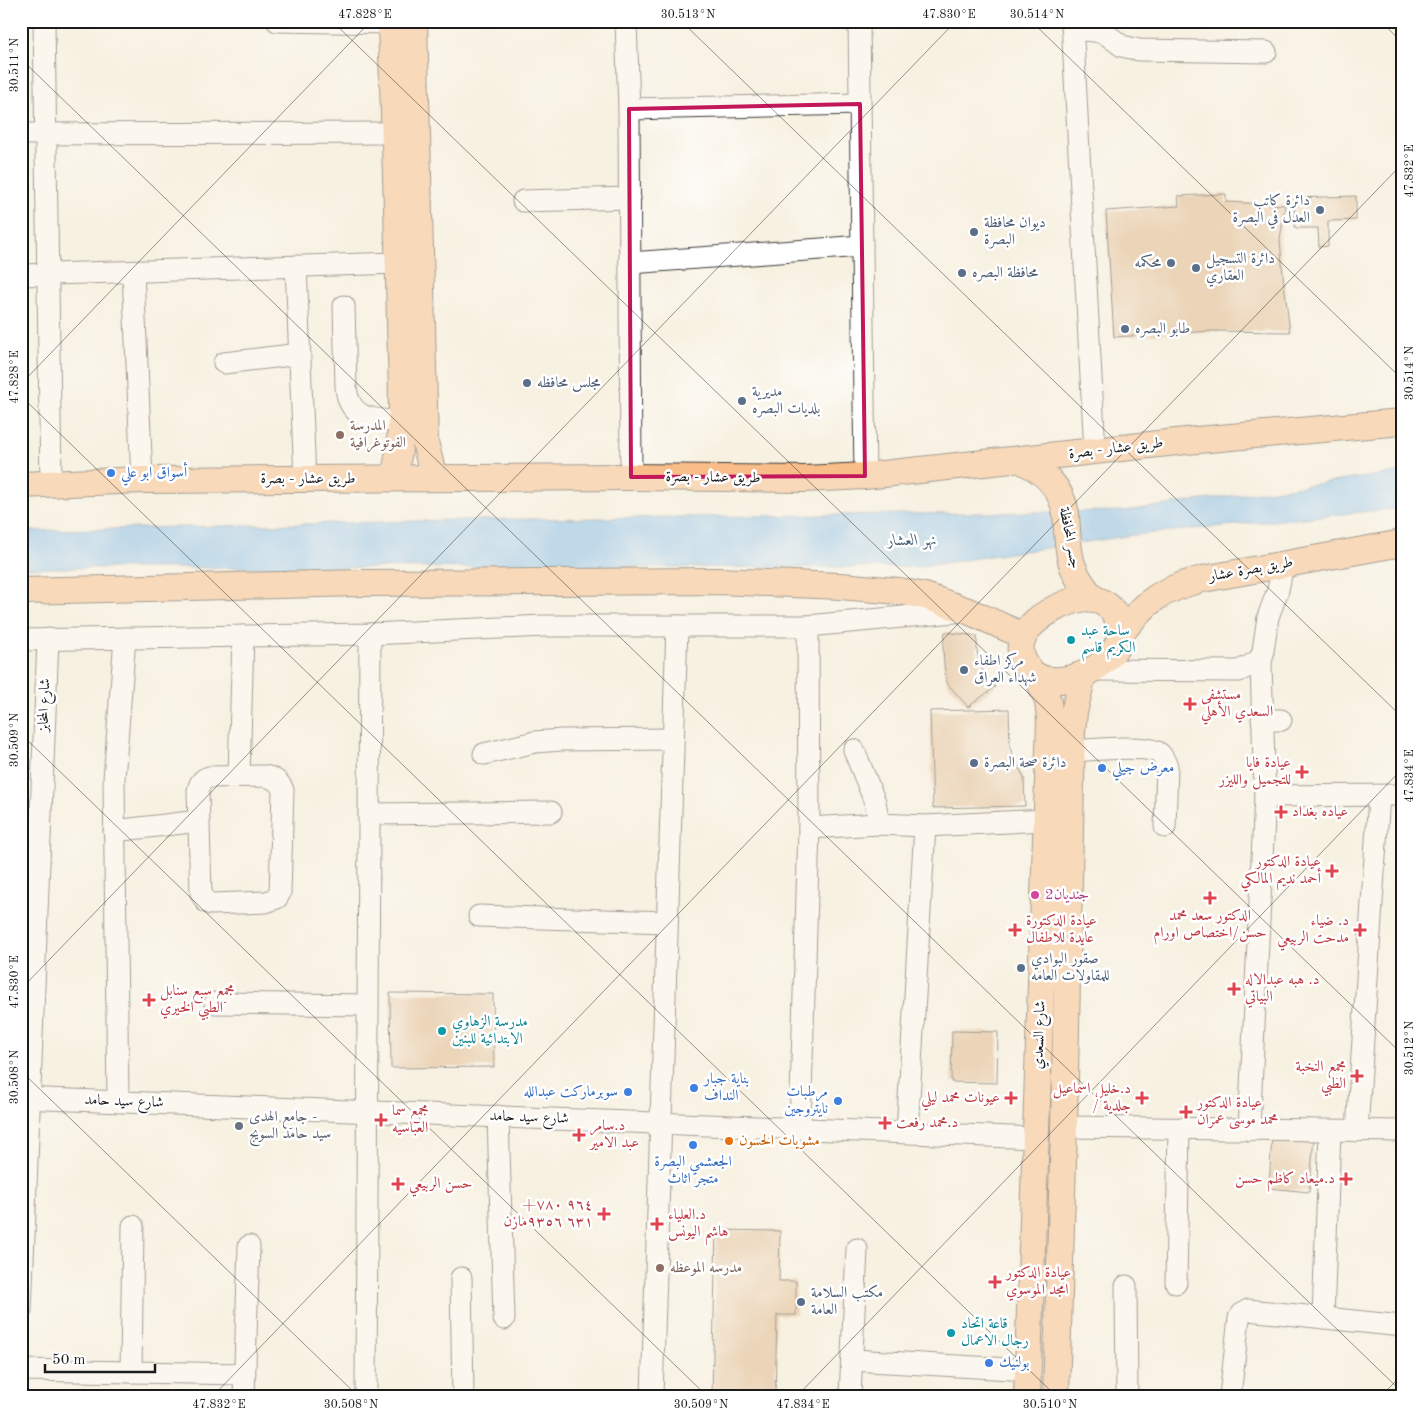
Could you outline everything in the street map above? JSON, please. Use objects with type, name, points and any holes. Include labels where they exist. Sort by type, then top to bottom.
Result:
[{"type":"main road","points":[[394,478],[399,459],[401,422],[395,132],[398,22]]},
{"type":"main road","points":[[398,22],[425,442],[435,478]]},
{"type":"main road","name":"طريق عشار - بصرة","points":[[22,486],[142,480],[631,477],[804,479],[865,476],[1397,419]]},
{"type":"main road","name":"جسر المحافظة","points":[[1020,460],[1033,466],[1049,480],[1061,497],[1065,511],[1070,556],[1081,583],[1094,599]]},
{"type":"main road","name":"طريق بصرة عشار","points":[[1120,635],[1136,614],[1155,597],[1178,585],[1203,578],[1402,543]]},
{"type":"main road","points":[[21,591],[361,583],[718,581],[840,586],[899,591],[925,596],[968,611],[1024,636]]},
{"type":"main road","points":[[1078,599],[1094,599],[1108,606],[1114,612],[1120,627],[1120,635],[1115,649],[1088,672],[1062,680],[1052,680],[1037,676],[1026,665],[1021,651],[1024,636],[1036,621],[1054,608],[1078,599]]},
{"type":"main road","name":"شارع السعدي","points":[[1056,1396],[1072,751],[1074,712],[1088,672]]},
{"type":"main road","name":"شارع السعدي","points":[[1028,1396],[1048,820],[1050,710],[1046,692],[1037,676]]},
{"type":"street","points":[[44,21],[51,484]]},
{"type":"street","points":[[277,21],[398,22]]},
{"type":"street","points":[[626,21],[630,198],[631,477]]},
{"type":"street","points":[[859,21],[865,476]]},
{"type":"street","points":[[1095,452],[1072,25],[1101,33],[1111,37],[1122,46],[1139,50],[1266,52]]},
{"type":"street","points":[[629,109],[860,104]]},
{"type":"street","points":[[21,134],[395,132]]},
{"type":"street","points":[[523,201],[630,198]]},
{"type":"street","points":[[630,263],[862,246]]},
{"type":"street","points":[[21,275],[399,263]]},
{"type":"street","points":[[296,266],[305,479]]},
{"type":"street","points":[[133,272],[142,480]]},
{"type":"street","points":[[344,306],[346,387],[347,397],[351,406],[358,414],[367,418],[401,422]]},
{"type":"street","points":[[224,363],[300,354]]},
{"type":"street","points":[[1249,1130],[1268,715],[1261,664],[1268,617],[1278,590],[1283,565]]},
{"type":"street","points":[[21,640],[370,634],[544,626],[808,626],[968,611]]},
{"type":"street","points":[[652,1396],[677,626]]},
{"type":"street","points":[[800,1128],[809,828],[808,626]]},
{"type":"street","points":[[366,1396],[370,634]]},
{"type":"street","points":[[239,776],[242,636]]},
{"type":"street","points":[[118,1101],[114,779],[125,638]]},
{"type":"street","name":"شارع المخابز","points":[[21,1310],[30,856],[48,639]]},
{"type":"street","points":[[1088,672],[1239,671],[1248,667],[1263,655]]},
{"type":"street","points":[[1224,672],[1234,675],[1247,683],[1257,695],[1268,715]]},
{"type":"street","points":[[484,754],[535,742],[672,739]]},
{"type":"street","points":[[1072,751],[1141,749],[1157,751],[1167,766],[1165,827]]},
{"type":"street","points":[[854,750],[875,802],[880,824]]},
{"type":"street","points":[[210,777],[270,777],[280,784],[282,790],[280,887],[277,898],[266,902],[216,904],[206,902],[201,893],[199,821],[198,787],[202,780],[210,777]]},
{"type":"street","points":[[1264,796],[1402,795]]},
{"type":"street","points":[[1357,1131],[1380,796]]},
{"type":"street","points":[[369,814],[551,812]]},
{"type":"street","points":[[809,828],[880,824],[925,826],[1048,820]]},
{"type":"street","points":[[114,830],[199,821]]},
{"type":"street","points":[[907,1132],[925,826]]},
{"type":"street","points":[[479,916],[667,922]]},
{"type":"street","points":[[215,1003],[368,1005]]},
{"type":"street","name":"شارع سيد حامد","points":[[25,1098],[1036,1138]]},
{"type":"street","points":[[498,1116],[504,1319]]},
{"type":"street","points":[[1064,1128],[1402,1131]]},
{"type":"street","points":[[1176,1283],[1179,1129]]},
{"type":"street","points":[[1323,1318],[1330,1131]]},
{"type":"street","points":[[131,1372],[132,1226]]},
{"type":"street","points":[[244,1396],[249,1246]]},
{"type":"street","points":[[850,1396],[857,1249]]},
{"type":"street","points":[[461,1278],[463,1396]]},
{"type":"street","points":[[1126,1286],[1127,1396]]},
{"type":"street","points":[[1230,1396],[1239,1318],[1248,1310],[1402,1326]]},
{"type":"street","points":[[852,1360],[1028,1370]]},
{"type":"street","points":[[21,1370],[244,1374]]},
{"type":"highlighted area","points":[[860,104],[865,476],[631,477],[629,109]]},
{"type":"water","name":"نهر العشار","points":[[1402,472],[1402,508],[1134,535],[916,567],[21,568],[21,531],[459,520],[1124,511]]},
{"type":"building","name":"دائرة التسجيل العقاري","points":[[1226,194],[1226,202],[1285,205],[1280,240],[1290,332],[1213,331],[1114,337],[1106,211],[1179,206],[1178,196]]},
{"type":"building","points":[[1356,196],[1356,220],[1328,221],[1328,246],[1319,247],[1318,228],[1295,228],[1294,198]]},
{"type":"building","name":"مركز اطفاء شهداء العراق","points":[[945,632],[977,636],[979,662],[985,676],[995,687],[968,707],[947,683],[943,647]]},
{"type":"building","name":"دائرة صحة البصرة","points":[[1009,709],[1010,748],[1024,778],[1025,806],[933,808],[930,711]]},
{"type":"building","name":"مدرسة الزهاوي اﻻبتدائية للبنين","points":[[390,993],[493,994],[494,1067],[391,1068]]},
{"type":"building","points":[[952,1031],[998,1032],[997,1083],[951,1082]]},
{"type":"building","points":[[1272,1135],[1314,1138],[1309,1192],[1269,1188]]},
{"type":"building","points":[[716,1230],[780,1231],[779,1281],[796,1281],[796,1315],[777,1315],[775,1396],[712,1396]]},
{"type":"place","name":"دائرة كاتب العدل في البصرة","points":[[1320,210]]},
{"type":"place","name":"ديوان محافظة البصرة","points":[[974,232]]},
{"type":"place","name":"محكمه","points":[[1171,263]]},
{"type":"place","name":"دائرة التسجيل العقاري","points":[[1196,268]]},
{"type":"place","name":"محافظة البصره","points":[[962,273]]},
{"type":"place","name":"طابو البصره","points":[[1125,329]]},
{"type":"place","name":"مجلس محافظه","points":[[527,383]]},
{"type":"place","name":"مديرية بلديات البصره","points":[[742,401]]},
{"type":"place","name":"المدرسة الفوتوغرافية","points":[[340,435]]},
{"type":"place","name":"أسواق ابو علي","points":[[111,473]]},
{"type":"place","name":"ساحة عبد الكريم قاسم","points":[[1071,640]]},
{"type":"place","name":"مركز اطفاء شهداء العراق","points":[[964,670]]},
{"type":"place","name":"مستشفى السعدي الأهلي","points":[[1190,704]]},
{"type":"place","name":"دائرة صحة البصرة","points":[[974,763]]},
{"type":"place","name":"معرض جيلي","points":[[1102,768]]},
{"type":"place","name":"عيادة فايا للتجميل والليزر","points":[[1302,772]]},
{"type":"place","name":"عياده بغداد","points":[[1281,812]]},
{"type":"place","name":"عيادة الدكتور أحمد نديم المالكي","points":[[1332,871]]},
{"type":"place","name":"جنديان2","points":[[1035,895]]},
{"type":"place","name":"الدكتور سعد محمد حسن/اختصاص اورام","points":[[1210,898]]},
{"type":"place","name":"عيادة الدكتورة عايدة للاطفال","points":[[1015,930]]},
{"type":"place","name":"د. ضياء مدحت الربيعي","points":[[1360,930]]},
{"type":"place","name":"صقور البوادي للمقاولات العامه","points":[[1021,968]]},
{"type":"place","name":"د. هبه عبدالاله البياتي","points":[[1234,989]]},
{"type":"place","name":"مجمع سبع سنابل الطبي الخيري","points":[[149,1000]]},
{"type":"place","name":"مدرسة الزهاوي اﻻبتدائية للبنين","points":[[442,1031]]},
{"type":"place","name":"مجمع النخبة الطبي","points":[[1357,1076]]},
{"type":"place","name":"بناية جبار النداف","points":[[694,1088]]},
{"type":"place","name":"سوبرماركت عبدالله","points":[[628,1092]]},
{"type":"place","name":"عيونات محمد ليلي","points":[[1011,1098]]},
{"type":"place","name":"د.خليل اسماعيل / جلدية","points":[[1142,1098]]},
{"type":"place","name":"مرطبات نايتروجين","points":[[838,1101]]},
{"type":"place","name":"عيادة الدكتور محمد موسى عمران","points":[[1186,1112]]},
{"type":"place","name":"مجمع سما العباسيه","points":[[381,1120]]},
{"type":"place","name":"د.محمد رفعت","points":[[885,1123]]},
{"type":"place","name":"جامع الهدى - سيد حامد السويج","points":[[239,1126]]},
{"type":"place","name":"د.سامر عبد الامير","points":[[579,1135]]},
{"type":"place","name":"مشويات الحسون","points":[[729,1141]]},
{"type":"place","name":"الجعشمي البصرة متجر اثاث","points":[[693,1145]]},
{"type":"place","name":"د.ميعاد كاظم حسن","points":[[1346,1179]]},
{"type":"place","name":"حسن الربيعي","points":[[398,1184]]},
{"type":"place","name":"+٩٦٤ ٧٨٠ ٦٣١ ٩٣٥٦مازن","points":[[604,1214]]},
{"type":"place","name":"د.العلياء هاشم اليونس","points":[[657,1224]]},
{"type":"place","name":"مدرسه الموعظه","points":[[660,1268]]},
{"type":"place","name":"عيادة الدكتور امجد الموسوي","points":[[995,1282]]},
{"type":"place","name":"مكتب السلامة العامة","points":[[801,1302]]},
{"type":"place","name":"قاعة اتحاد رجال الاعمال","points":[[951,1333]]},
{"type":"place","name":"بولنيك","points":[[989,1363]]}]
